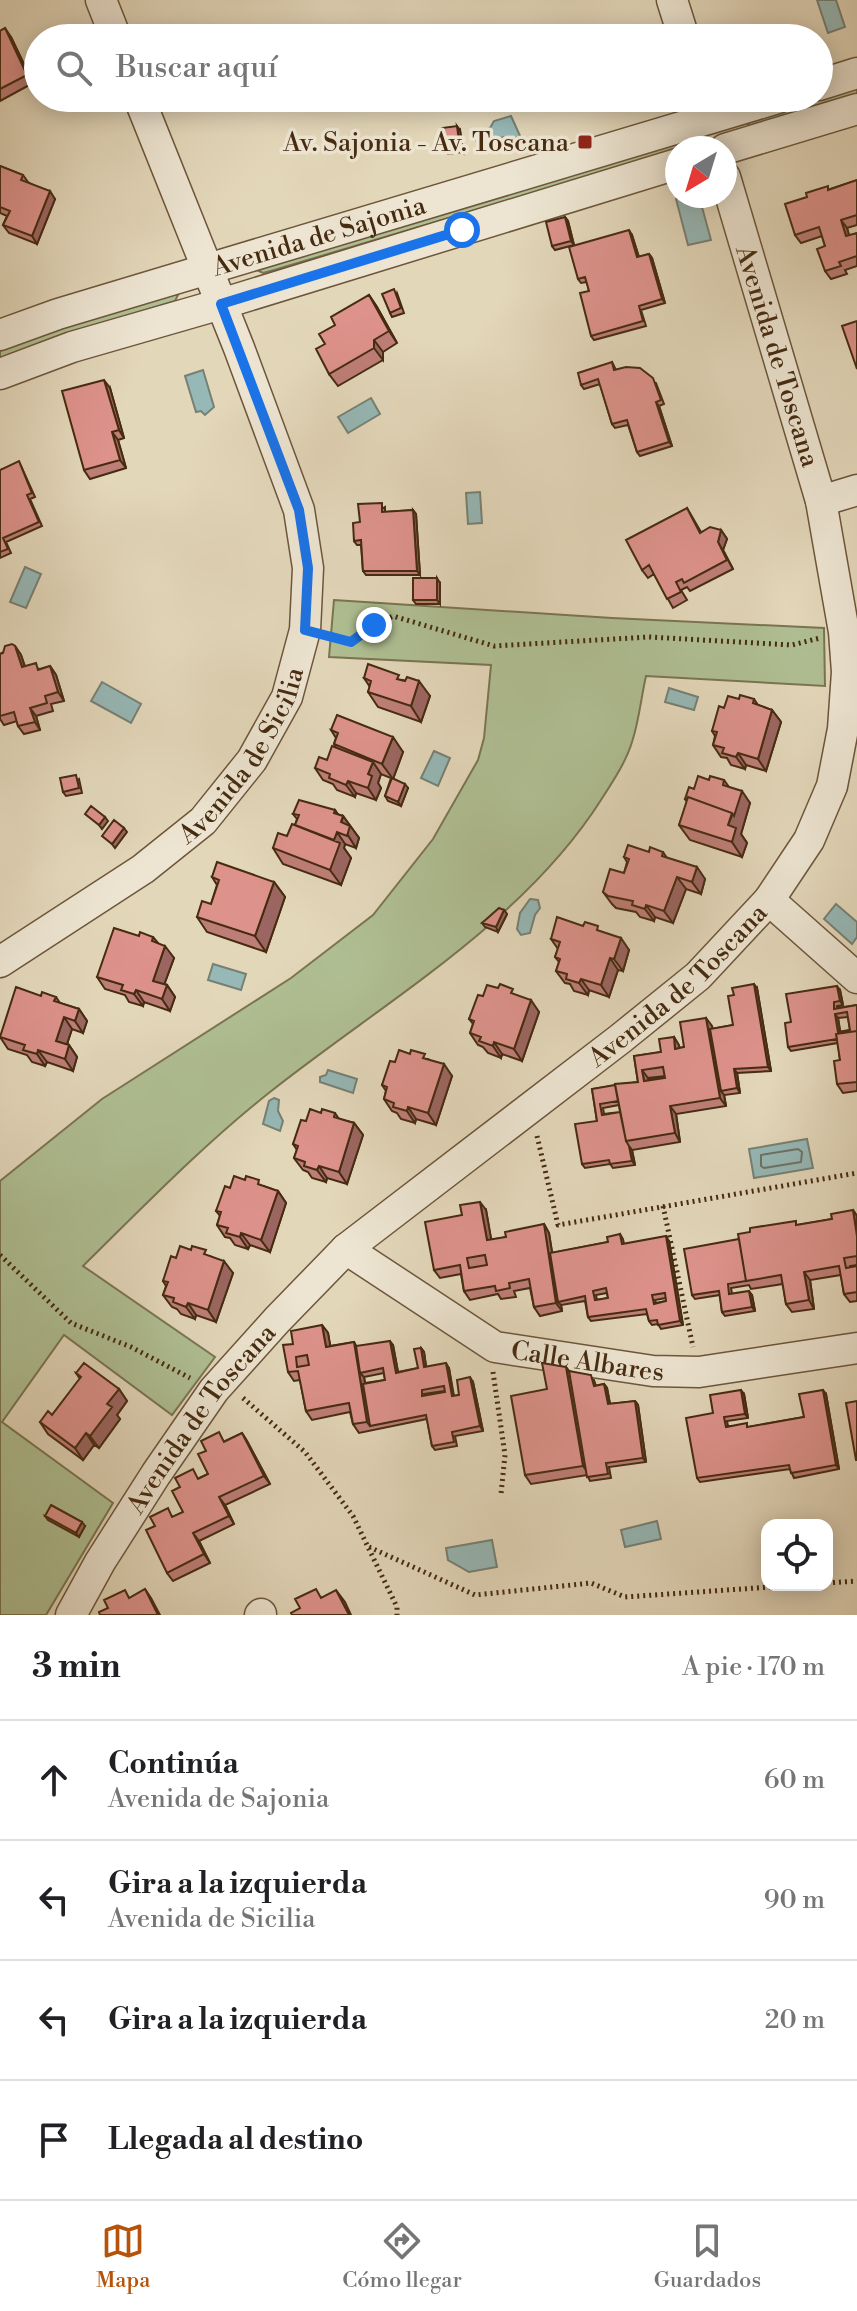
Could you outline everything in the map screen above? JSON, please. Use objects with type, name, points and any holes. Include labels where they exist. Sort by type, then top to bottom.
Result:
[{"type":"street","points":[[101,0],[110,24]]},
{"type":"street","points":[[672,0],[680,24]]},
{"type":"street","points":[[833,81],[857,73]]},
{"type":"street","points":[[737,145],[857,109]]},
{"type":"street","name":"Avenida de Sicilia","points":[[0,962],[143,869],[203,821],[252,760],[287,697],[305,630],[308,568],[299,510],[145,112]]},
{"type":"street","name":"Avenida de Sajonia","points":[[0,335],[58,314],[738,112]]},
{"type":"street","name":"Avenida de Sajonia","points":[[0,374],[72,347],[665,168]]},
{"type":"street","name":"Avenida de Toscana","points":[[71,1615],[100,1562],[214,1390],[277,1320],[346,1249],[698,976],[769,900],[809,840],[832,786],[843,729],[847,672],[845,563],[821,501],[734,208]]},
{"type":"street","points":[[821,501],[857,490]]},
{"type":"street","points":[[769,900],[857,978]]},
{"type":"street","name":"Calle Albares","points":[[346,1249],[495,1347],[653,1371],[699,1372],[857,1348]]},
{"type":"path","points":[[305,630],[351,642],[393,616],[494,646],[649,637],[792,645],[844,632]]},
{"type":"path","points":[[519,1115],[540,1139],[558,1225],[857,1173]]},
{"type":"path","points":[[663,1206],[699,1372]]},
{"type":"path","points":[[495,1347],[493,1372],[505,1455],[501,1494]]},
{"type":"path","points":[[368,1547],[475,1595],[591,1583],[625,1597],[761,1588]]},
{"type":"path","points":[[833,1583],[857,1581]]},
{"type":"green space","points":[[857,88],[857,94],[833,101],[833,96]]},
{"type":"green space","points":[[781,112],[799,112],[751,127],[749,122]]},
{"type":"green space","points":[[665,147],[665,154],[274,270],[263,273],[259,271]]},
{"type":"green space","points":[[171,293],[178,295],[175,301],[64,335],[0,359],[0,351],[60,328]]},
{"type":"green space","points":[[334,600],[824,628],[825,686],[646,676],[634,734],[622,765],[569,844],[532,885],[448,959],[245,1112],[174,1176],[83,1266],[215,1357],[172,1415],[64,1335],[2,1422],[113,1503],[46,1615],[0,1615],[0,1181],[102,1099],[291,978],[373,915],[433,839],[478,760],[484,738],[491,665],[329,657]]},
{"type":"water","points":[[817,0],[836,0],[845,27],[833,31],[833,24],[825,24]]},
{"type":"water","points":[[511,116],[521,138],[503,137],[489,147],[480,145],[476,140],[479,132],[490,128],[494,121]]},
{"type":"water","points":[[678,208],[702,208],[711,240],[688,245]]},
{"type":"water","points":[[203,370],[214,407],[205,415],[201,411],[196,412],[185,376]]},
{"type":"water","points":[[371,398],[380,414],[348,433],[338,417]]},
{"type":"water","points":[[480,492],[482,523],[468,524],[466,493]]},
{"type":"water","points":[[25,567],[41,574],[26,608],[10,602]]},
{"type":"water","points":[[102,682],[141,704],[131,723],[91,701]]},
{"type":"water","points":[[669,688],[698,697],[694,710],[665,702]]},
{"type":"water","points":[[434,751],[450,758],[438,786],[421,778]]},
{"type":"water","points":[[530,899],[538,900],[540,908],[530,933],[521,935],[517,929],[520,913]]},
{"type":"water","points":[[836,904],[857,922],[857,937],[852,944],[824,919]]},
{"type":"water","points":[[213,964],[246,974],[241,990],[208,980]]},
{"type":"water","points":[[328,1070],[357,1079],[353,1093],[320,1082],[320,1077],[326,1075]]},
{"type":"water","points":[[274,1098],[279,1100],[278,1111],[283,1121],[280,1131],[263,1124],[269,1101]]},
{"type":"water","points":[[807,1139],[813,1168],[754,1178],[749,1149]]},
{"type":"water","points":[[657,1521],[661,1539],[625,1547],[621,1530]]},
{"type":"water","points":[[492,1540],[497,1567],[469,1572],[448,1560],[446,1548]]},
{"type":"building","points":[[5,28],[24,69],[24,77],[0,89],[0,31]]},
{"type":"building","points":[[457,126],[460,148],[445,149],[442,128]]},
{"type":"building","points":[[0,166],[23,175],[21,180],[50,191],[32,236],[3,225],[10,211],[0,207]]},
{"type":"building","points":[[857,180],[857,215],[841,220],[846,236],[857,233],[857,256],[825,271],[817,249],[825,246],[819,227],[795,235],[785,204],[807,197],[806,193],[828,186],[828,190]]},
{"type":"building","points":[[565,217],[571,241],[552,246],[546,222]]},
{"type":"building","points":[[629,230],[637,257],[649,254],[662,299],[639,306],[643,321],[591,336],[580,293],[589,291],[585,277],[578,279],[569,247]]},
{"type":"building","points":[[394,289],[401,308],[390,313],[382,294]]},
{"type":"building","points":[[369,295],[389,331],[374,340],[374,348],[329,374],[316,349],[325,344],[319,334],[335,325],[331,317]]},
{"type":"building","points":[[857,321],[857,369],[842,326]]},
{"type":"building","points":[[612,362],[614,370],[640,368],[653,378],[661,400],[656,402],[669,442],[637,452],[627,420],[612,424],[598,379],[581,385],[578,373]]},
{"type":"building","points":[[104,380],[119,430],[112,432],[120,460],[84,470],[62,391]]},
{"type":"building","points":[[19,461],[32,493],[27,495],[39,522],[3,538],[8,549],[0,552],[0,470]]},
{"type":"building","points":[[382,503],[382,512],[413,510],[417,571],[363,571],[361,540],[354,541],[353,523],[360,522],[358,504]]},
{"type":"building","points":[[687,508],[700,533],[710,527],[721,530],[718,542],[727,560],[684,583],[682,579],[676,582],[681,592],[667,599],[649,565],[642,570],[626,540]]},
{"type":"building","points":[[413,578],[437,578],[437,600],[413,600]]},
{"type":"building","points":[[12,644],[22,667],[36,663],[38,670],[50,666],[58,692],[45,696],[47,703],[30,708],[35,722],[18,726],[14,712],[0,716],[0,654],[5,646]]},
{"type":"building","points":[[368,664],[399,675],[397,679],[405,681],[407,677],[419,681],[411,706],[368,692],[371,681],[364,678]]},
{"type":"building","points":[[740,695],[772,710],[758,759],[738,753],[736,757],[722,753],[724,748],[713,745],[717,732],[712,731],[719,706],[724,708],[728,696],[739,699]]},
{"type":"building","points":[[337,715],[393,737],[382,764],[334,744],[338,733],[331,730]]},
{"type":"building","points":[[332,746],[373,762],[368,774],[372,776],[368,788],[348,781],[346,785],[315,768],[319,757],[327,760]]},
{"type":"building","points":[[76,775],[79,788],[63,792],[60,778]]},
{"type":"building","points":[[698,776],[724,780],[723,785],[742,791],[734,816],[688,797],[685,799],[689,787],[694,789]]},
{"type":"building","points":[[392,778],[405,784],[398,802],[385,796]]},
{"type":"building","points":[[688,797],[732,813],[728,825],[736,828],[732,842],[679,825]]},
{"type":"building","points":[[299,800],[335,810],[334,813],[343,816],[341,822],[350,826],[347,836],[337,832],[334,840],[295,825],[299,815],[293,814]]},
{"type":"building","points":[[91,806],[105,817],[99,825],[85,814]]},
{"type":"building","points":[[114,820],[124,828],[112,844],[102,836]]},
{"type":"building","points":[[292,824],[340,843],[330,870],[273,848],[278,833],[287,836]]},
{"type":"building","points":[[628,845],[649,852],[650,847],[663,852],[662,856],[697,867],[692,882],[677,877],[664,911],[646,905],[645,909],[632,905],[633,901],[603,892],[610,869],[624,873],[629,859],[624,857]]},
{"type":"building","points":[[217,862],[274,882],[255,936],[197,917],[202,901],[211,904],[219,880],[212,877]]},
{"type":"building","points":[[499,908],[504,910],[496,927],[482,923]]},
{"type":"building","points":[[557,917],[583,926],[585,922],[598,926],[597,930],[621,938],[601,985],[581,979],[579,983],[566,979],[567,974],[556,971],[560,959],[555,957],[560,942],[551,939]]},
{"type":"building","points":[[114,928],[139,936],[140,932],[165,946],[153,981],[167,985],[162,999],[136,990],[134,994],[121,990],[123,985],[97,977]]},
{"type":"building","points":[[500,984],[513,989],[511,993],[531,1000],[514,1049],[479,1041],[481,1037],[470,1033],[474,1021],[469,1019],[478,995],[483,996],[487,985],[498,988]]},
{"type":"building","points":[[754,984],[768,1067],[734,1069],[737,1088],[721,1091],[710,1029],[733,1025],[728,996],[734,995],[732,988]]},
{"type":"building","points":[[837,986],[840,1001],[834,1002],[834,1009],[857,1005],[857,1031],[836,1034],[837,1039],[788,1047],[785,1023],[791,1022],[786,994]],"holes":[[[847,1012],[850,1030],[838,1032],[835,1014]]]},
{"type":"building","points":[[16,987],[41,996],[42,992],[56,997],[54,1001],[79,1009],[75,1021],[64,1017],[56,1041],[69,1045],[65,1059],[38,1050],[37,1054],[23,1050],[25,1045],[0,1037]]},
{"type":"building","points":[[706,1018],[720,1098],[670,1106],[675,1133],[626,1141],[615,1084],[638,1082],[634,1056],[661,1052],[659,1039],[674,1037],[675,1049],[684,1047],[680,1022]],"holes":[[[663,1067],[665,1078],[644,1081],[642,1070]]]},
{"type":"building","points":[[857,1031],[857,1082],[837,1084],[834,1061],[840,1060],[836,1034]]},
{"type":"building","points":[[399,1050],[425,1054],[423,1058],[444,1064],[428,1113],[408,1107],[407,1111],[393,1107],[394,1103],[384,1099],[387,1087],[382,1085],[390,1061],[395,1062]]},
{"type":"building","points":[[615,1085],[618,1101],[600,1104],[602,1115],[620,1112],[632,1161],[582,1164],[575,1124],[597,1121],[592,1089]]},
{"type":"building","points":[[310,1109],[335,1113],[334,1117],[354,1123],[339,1172],[319,1166],[317,1170],[304,1166],[305,1162],[294,1158],[298,1146],[293,1144],[301,1120],[306,1121]]},
{"type":"building","points":[[234,1176],[259,1180],[258,1184],[278,1191],[261,1240],[241,1233],[240,1237],[226,1233],[228,1228],[217,1225],[221,1212],[216,1211],[225,1186],[230,1188]]},
{"type":"building","points":[[480,1202],[487,1240],[506,1237],[505,1232],[544,1224],[556,1303],[534,1307],[529,1279],[509,1283],[510,1288],[496,1291],[495,1286],[464,1291],[460,1265],[434,1270],[425,1222],[462,1215],[460,1205]],"holes":[[[485,1255],[487,1265],[469,1268],[467,1258]]]},
{"type":"building","points":[[853,1210],[857,1256],[844,1258],[846,1268],[857,1266],[857,1292],[844,1294],[839,1266],[804,1272],[809,1300],[786,1304],[781,1275],[746,1281],[738,1234],[750,1232],[750,1228],[832,1219],[831,1214]]},
{"type":"building","points":[[620,1234],[622,1244],[666,1236],[680,1321],[658,1325],[657,1320],[649,1321],[646,1309],[588,1317],[585,1296],[558,1302],[550,1253],[608,1242],[607,1237]],"holes":[[[606,1288],[608,1298],[595,1300],[593,1291]],[[665,1293],[666,1301],[654,1304],[652,1295]]]},
{"type":"building","points":[[739,1239],[746,1281],[728,1284],[729,1294],[749,1291],[752,1307],[722,1312],[719,1291],[692,1295],[684,1249]]},
{"type":"building","points":[[180,1246],[206,1250],[204,1254],[224,1261],[208,1310],[188,1303],[186,1307],[173,1302],[174,1298],[163,1295],[168,1282],[163,1281],[171,1256],[176,1258]]},
{"type":"building","points":[[322,1325],[326,1347],[354,1342],[367,1422],[353,1424],[349,1403],[306,1411],[298,1371],[288,1372],[283,1345],[293,1344],[291,1331]],"holes":[[[307,1355],[309,1365],[297,1367],[296,1357]]]},
{"type":"building","points":[[390,1341],[396,1373],[418,1368],[414,1349],[421,1348],[424,1367],[446,1363],[452,1396],[459,1395],[457,1380],[470,1377],[480,1426],[452,1432],[454,1442],[432,1446],[426,1415],[370,1426],[363,1384],[385,1380],[383,1368],[360,1373],[356,1346]],"holes":[[[444,1386],[445,1392],[422,1396],[422,1390]]]},
{"type":"building","points":[[84,1363],[119,1389],[107,1404],[112,1407],[90,1436],[86,1433],[75,1448],[40,1422],[48,1411],[52,1415],[81,1377],[76,1373]]},
{"type":"building","points":[[542,1363],[566,1367],[583,1466],[525,1475],[511,1396],[547,1389]]},
{"type":"building","points":[[569,1371],[591,1375],[594,1386],[604,1384],[608,1404],[635,1401],[643,1458],[606,1463],[608,1474],[587,1477]]},
{"type":"building","points":[[741,1390],[745,1414],[724,1417],[726,1427],[747,1423],[747,1427],[804,1417],[799,1394],[823,1390],[836,1465],[791,1473],[789,1465],[697,1478],[686,1418],[713,1413],[710,1395]]},
{"type":"building","points":[[857,1401],[857,1460],[856,1460],[846,1403]]},
{"type":"building","points":[[219,1432],[224,1442],[242,1433],[264,1476],[219,1497],[229,1516],[193,1533],[204,1554],[167,1573],[146,1530],[155,1526],[150,1517],[168,1508],[172,1517],[183,1512],[172,1491],[180,1487],[175,1478],[193,1469],[198,1479],[208,1474],[198,1454],[206,1451],[201,1441]]},
{"type":"building","points":[[51,1505],[82,1522],[76,1533],[45,1516]]},
{"type":"building","points":[[145,1589],[158,1615],[100,1615],[99,1612],[108,1608],[104,1600],[125,1590],[129,1598]]},
{"type":"building","points":[[316,1589],[321,1598],[336,1590],[349,1615],[292,1615],[300,1608],[295,1599]]},
{"type":"place","name":"Av. Sajonia - Av. Toscana","points":[[585,142]]},
{"type":"route","points":[[374,625],[351,642],[305,630],[308,568],[299,510],[221,304],[462,230]]}]
